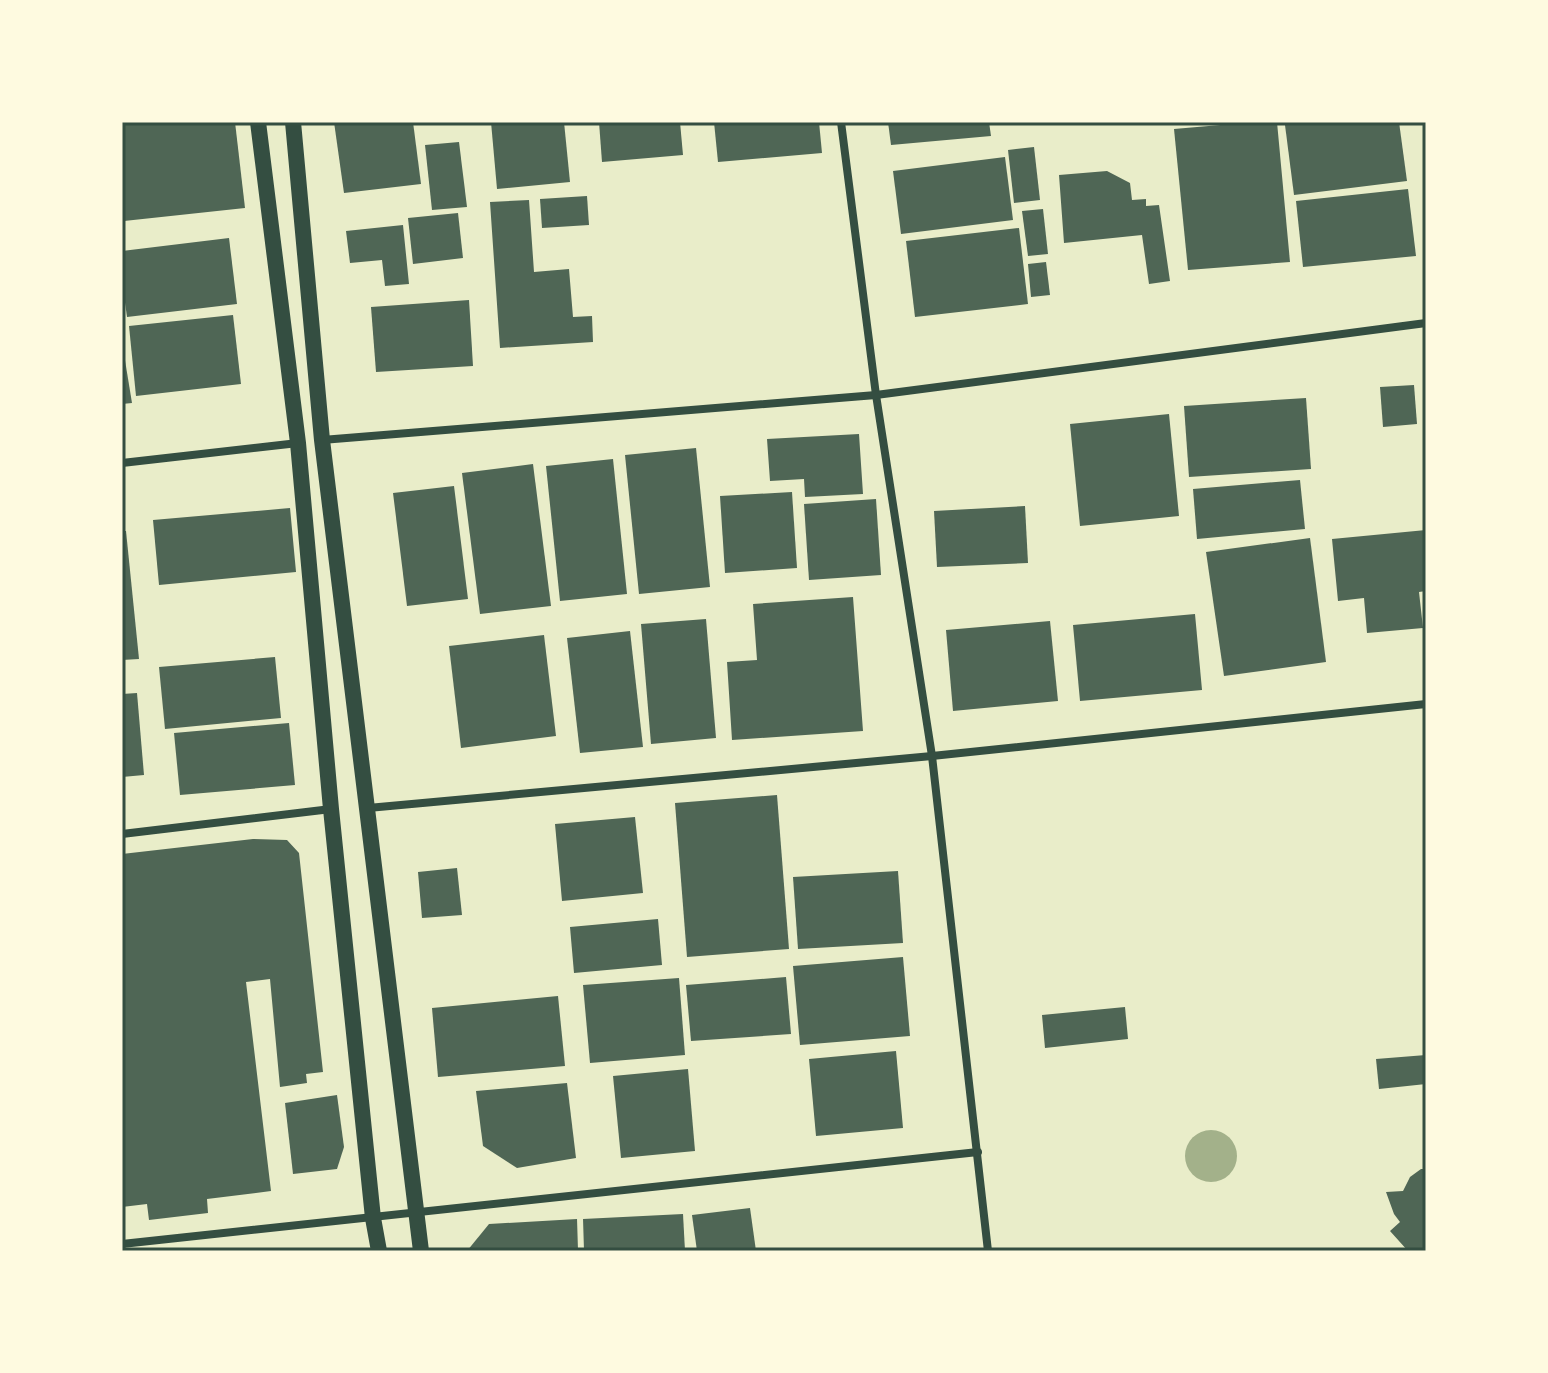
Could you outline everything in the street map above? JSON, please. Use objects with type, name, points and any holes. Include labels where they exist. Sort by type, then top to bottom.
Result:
[{"type":"main road","points":[[258,122],[298,443],[331,809],[373,1218],[379,1251]]},
{"type":"main road","points":[[293,122],[322,440],[421,1251]]},
{"type":"street","points":[[841,122],[876,395],[932,756],[988,1251]]},
{"type":"street","points":[[322,440],[876,395],[1426,323]]},
{"type":"street","points":[[122,463],[298,443]]},
{"type":"street","points":[[368,808],[932,756],[1426,704]]},
{"type":"street","points":[[122,834],[331,809]]},
{"type":"street","points":[[122,1244],[978,1152]]},
{"type":"shaded area","points":[[1211,1130],[1230,1137],[1237,1156],[1230,1175],[1211,1182],[1192,1175],[1185,1156],[1192,1137]]},
{"type":"building","points":[[122,122],[235,122],[245,208],[124,221]]},
{"type":"building","points":[[334,122],[413,122],[421,184],[344,193]]},
{"type":"building","points":[[491,122],[564,122],[570,182],[497,189]]},
{"type":"building","points":[[599,122],[680,122],[683,155],[602,162]]},
{"type":"building","points":[[714,122],[819,122],[822,153],[718,162]]},
{"type":"building","points":[[888,122],[989,122],[991,136],[891,145]]},
{"type":"building","points":[[1277,122],[1290,262],[1188,270],[1174,129]]},
{"type":"building","points":[[1307,122],[1399,122],[1407,181],[1294,195],[1285,125]]},
{"type":"building","points":[[459,142],[467,207],[432,210],[425,145]]},
{"type":"building","points":[[1034,147],[1040,200],[1014,203],[1008,150]]},
{"type":"building","points":[[1005,157],[1013,220],[901,234],[893,171]]},
{"type":"building","points":[[1107,171],[1130,183],[1132,200],[1146,199],[1146,206],[1159,205],[1170,281],[1149,284],[1142,235],[1064,243],[1059,175]]},
{"type":"building","points":[[1408,189],[1416,256],[1303,267],[1296,201]]},
{"type":"building","points":[[587,196],[589,225],[542,228],[540,199]]},
{"type":"building","points":[[529,200],[534,272],[569,269],[573,317],[592,316],[593,342],[500,348],[490,202]]},
{"type":"building","points":[[1043,209],[1048,254],[1028,256],[1022,211]]},
{"type":"building","points":[[458,213],[463,258],[413,264],[408,218]]},
{"type":"building","points":[[403,225],[409,284],[385,286],[382,260],[350,263],[346,231]]},
{"type":"building","points":[[1019,228],[1028,304],[915,317],[906,241]]},
{"type":"building","points":[[229,238],[237,304],[127,317],[122,251]]},
{"type":"building","points":[[1046,262],[1050,295],[1031,297],[1028,264]]},
{"type":"building","points":[[469,300],[473,366],[376,372],[371,307]]},
{"type":"building","points":[[233,315],[241,384],[136,396],[129,326]]},
{"type":"building","points":[[122,342],[132,403],[122,404]]},
{"type":"building","points":[[1414,385],[1417,424],[1383,427],[1380,387]]},
{"type":"building","points":[[1306,398],[1311,469],[1189,477],[1184,406]]},
{"type":"building","points":[[1169,414],[1179,516],[1080,526],[1070,424]]},
{"type":"building","points":[[859,434],[863,494],[805,497],[804,479],[770,481],[767,439]]},
{"type":"building","points":[[696,448],[710,587],[639,594],[625,455]]},
{"type":"building","points":[[613,459],[627,594],[560,601],[546,466]]},
{"type":"building","points":[[533,464],[551,606],[480,614],[462,473]]},
{"type":"building","points":[[1300,480],[1305,529],[1197,539],[1193,489]]},
{"type":"building","points":[[454,486],[468,599],[407,606],[393,493]]},
{"type":"building","points":[[792,492],[797,568],[725,573],[720,496]]},
{"type":"building","points":[[876,499],[881,575],[809,580],[804,504]]},
{"type":"building","points":[[1025,506],[1028,563],[937,567],[934,511]]},
{"type":"building","points":[[290,508],[296,572],[159,585],[153,520]]},
{"type":"building","points":[[1426,530],[1426,591],[1419,592],[1423,628],[1367,633],[1364,598],[1338,601],[1332,539]]},
{"type":"building","points":[[122,531],[126,531],[139,659],[122,660]]},
{"type":"building","points":[[1310,538],[1326,662],[1224,676],[1206,552]]},
{"type":"building","points":[[853,597],[863,731],[732,740],[727,662],[757,660],[753,604]]},
{"type":"building","points":[[1195,614],[1202,690],[1080,701],[1073,625]]},
{"type":"building","points":[[706,619],[716,738],[651,744],[641,624]]},
{"type":"building","points":[[1050,621],[1058,701],[953,711],[946,630]]},
{"type":"building","points":[[630,631],[643,747],[580,753],[567,638]]},
{"type":"building","points":[[544,635],[556,736],[461,748],[449,646]]},
{"type":"building","points":[[275,657],[281,718],[165,729],[159,667]]},
{"type":"building","points":[[137,693],[144,775],[122,777],[122,694]]},
{"type":"building","points":[[289,723],[295,785],[180,795],[174,733]]},
{"type":"building","points":[[777,795],[789,949],[687,957],[675,803]]},
{"type":"building","points":[[635,817],[643,893],[562,901],[555,824]]},
{"type":"building","points":[[253,839],[287,840],[299,853],[323,1072],[306,1074],[307,1083],[280,1087],[270,979],[246,982],[271,1191],[207,1199],[208,1213],[149,1220],[147,1204],[122,1207],[122,854]]},
{"type":"building","points":[[457,868],[462,915],[422,918],[418,872]]},
{"type":"building","points":[[898,871],[903,943],[798,949],[793,877]]},
{"type":"building","points":[[658,919],[662,965],[574,973],[570,927]]},
{"type":"building","points":[[903,957],[910,1036],[800,1045],[793,966]]},
{"type":"building","points":[[786,977],[791,1034],[691,1041],[686,985]]},
{"type":"building","points":[[679,978],[685,1055],[590,1063],[583,985]]},
{"type":"building","points":[[558,996],[565,1066],[438,1077],[432,1008]]},
{"type":"building","points":[[1125,1007],[1128,1039],[1045,1048],[1042,1015]]},
{"type":"building","points":[[896,1051],[903,1128],[816,1136],[809,1059]]},
{"type":"building","points":[[1426,1055],[1426,1084],[1379,1089],[1376,1059]]},
{"type":"building","points":[[688,1069],[695,1151],[621,1158],[613,1076]]},
{"type":"building","points":[[567,1083],[576,1158],[517,1168],[483,1146],[476,1091]]},
{"type":"building","points":[[337,1095],[344,1147],[337,1169],[293,1174],[285,1103]]},
{"type":"building","points":[[1426,1169],[1426,1251],[1408,1251],[1390,1231],[1400,1222],[1386,1192],[1403,1191],[1410,1177]]},
{"type":"building","points":[[750,1208],[756,1251],[697,1251],[692,1215]]},
{"type":"building","points":[[683,1214],[685,1251],[584,1251],[583,1219]]},
{"type":"building","points":[[577,1219],[578,1251],[467,1251],[489,1224]]}]
